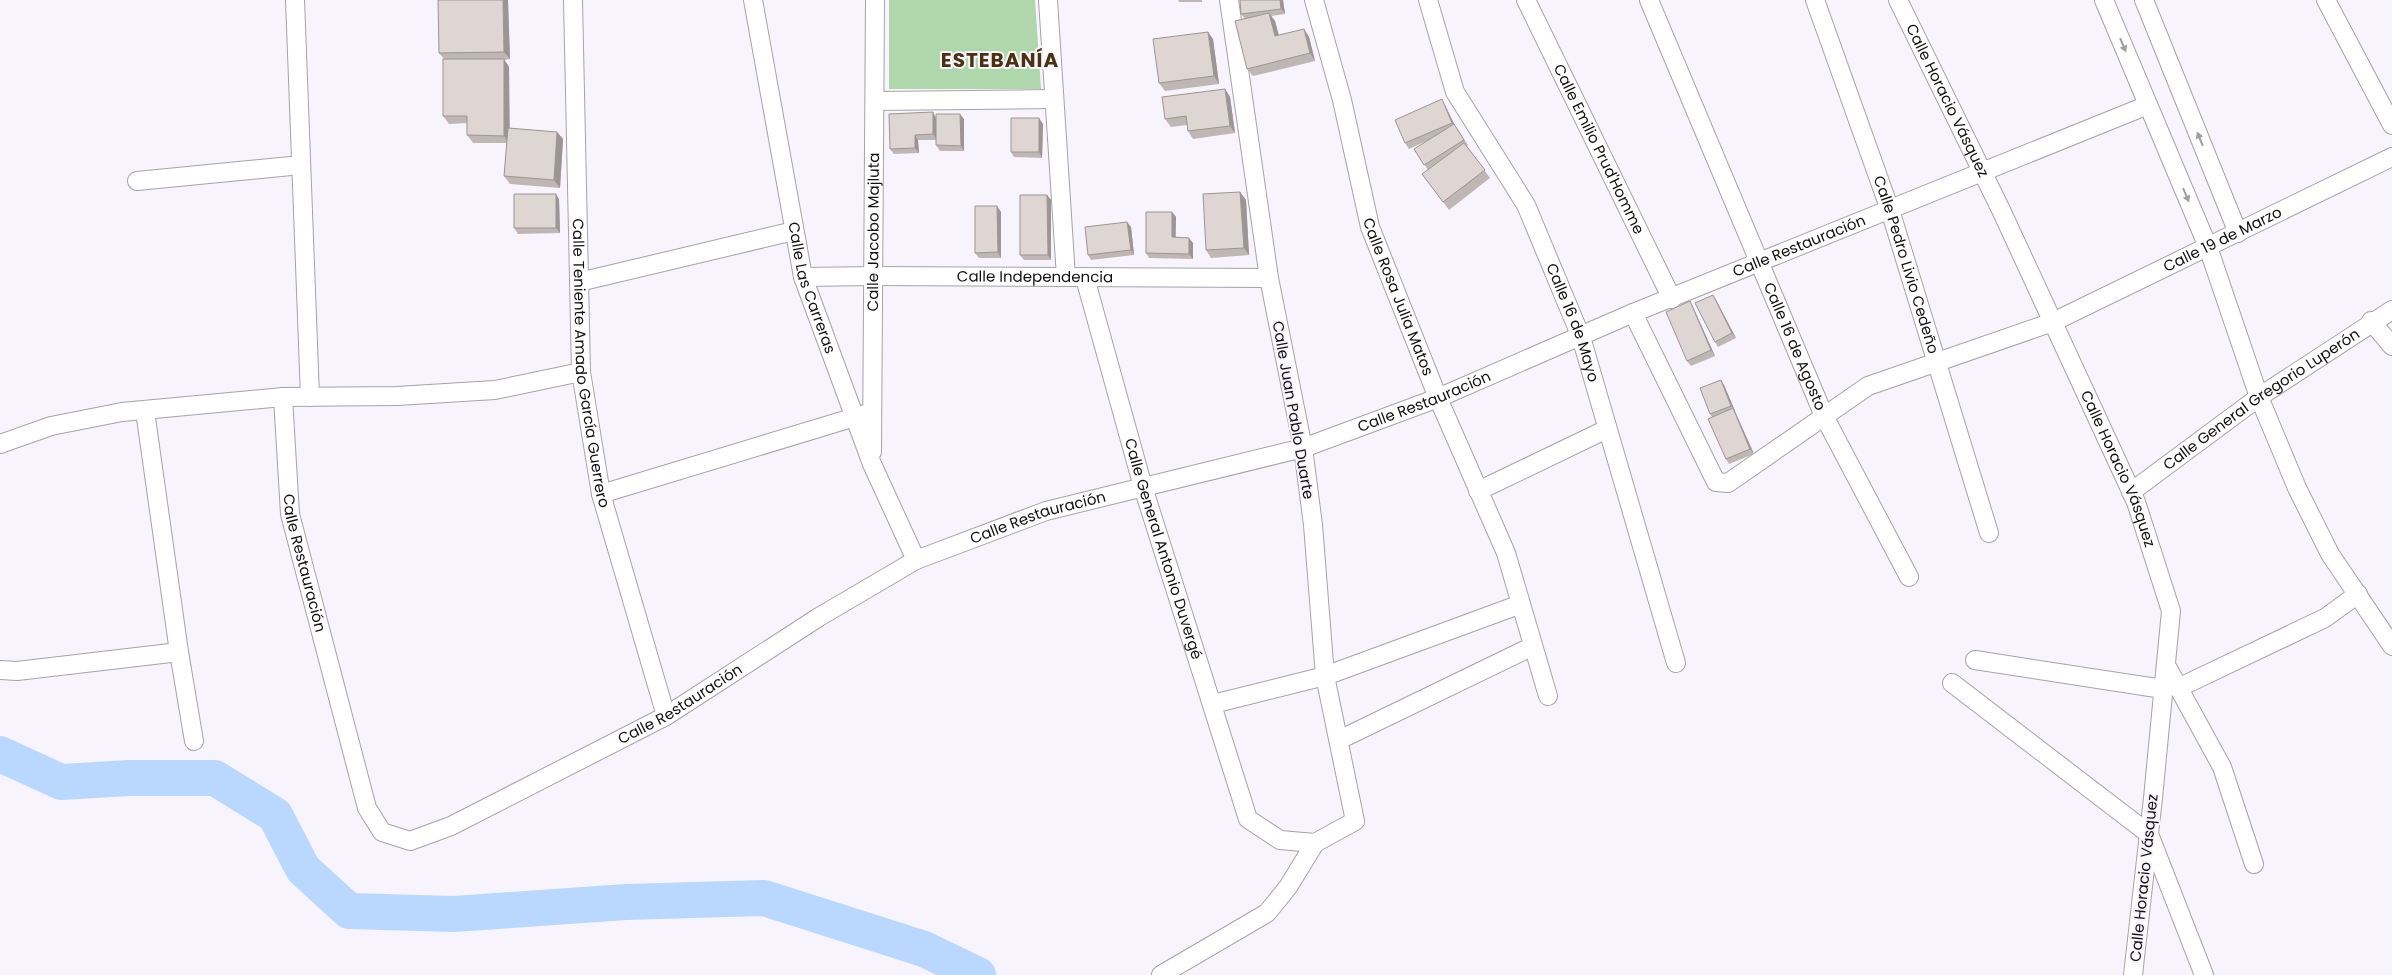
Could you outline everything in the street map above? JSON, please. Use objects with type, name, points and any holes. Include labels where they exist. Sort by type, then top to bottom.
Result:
[{"type":"street","points":[[295,0],[310,397]]},
{"type":"street","name":"Calle Teniente Amado García Guerrero","points":[[573,0],[581,372],[601,494],[666,716]]},
{"type":"street","name":"Calle Las Carreras","points":[[753,0],[803,277],[872,464],[916,560]]},
{"type":"street","name":"Calle Jacobo Majluta","points":[[872,464],[875,0]]},
{"type":"street","points":[[1048,0],[1066,277]]},
{"type":"street","name":"Calle Juan Pablo Duarte","points":[[1229,0],[1269,278],[1303,448],[1313,525],[1326,676],[1355,821],[1314,843]]},
{"type":"street","name":"Calle Rosa Julia Matos","points":[[1314,0],[1342,100],[1370,227],[1438,398],[1506,553],[1548,696]]},
{"type":"street","name":"Calle 16 de Mayo","points":[[1428,0],[1455,92],[1526,205],[1581,337],[1676,663]]},
{"type":"street","name":"Calle Emilio Prud'Homme","points":[[1526,0],[1672,299]]},
{"type":"street","name":"Calle 16 de Agosto","points":[[1649,0],[1824,416],[1909,577]]},
{"type":"street","name":"Calle Pedro Livio Cedeño","points":[[1815,0],[1890,210],[1989,532]]},
{"type":"street","name":"Calle Horacio Vásquez","points":[[1898,0],[1983,172],[2131,492],[2171,611],[2166,665],[2171,688],[2149,834],[2133,975]]},
{"type":"street","points":[[2104,0],[2208,247],[2260,397],[2297,488],[2330,554],[2392,646]]},
{"type":"street","points":[[2144,0],[2238,233]]},
{"type":"street","points":[[2326,0],[2392,125]]},
{"type":"street","points":[[875,101],[1053,99]]},
{"type":"street","name":"Calle Restauración","points":[[283,397],[290,514],[367,808],[382,832],[410,841],[451,826],[666,716],[819,617],[916,560],[1046,510],[1303,448],[1438,398],[1633,313],[1672,299],[2148,105]]},
{"type":"street","name":"Calle 19 de Marzo","points":[[1633,313],[1716,482],[1728,483],[1868,386],[1937,364],[2053,322],[2392,157]]},
{"type":"street","points":[[137,181],[301,165]]},
{"type":"street","points":[[579,282],[794,231]]},
{"type":"street","name":"Calle Independencia","points":[[803,277],[1269,278]]},
{"type":"street","name":"Calle General Antonio Duvergé","points":[[1085,278],[1144,487],[1248,819],[1280,840],[1314,843]]},
{"type":"street","name":"Calle General Gregorio Luperón","points":[[2131,492],[2260,397],[2371,321],[2392,310]]},
{"type":"street","points":[[2371,321],[2392,346]]},
{"type":"street","points":[[0,444],[52,426],[122,412],[283,397],[397,396],[495,390],[581,372]]},
{"type":"street","points":[[145,410],[179,652],[194,741]]},
{"type":"street","points":[[601,494],[873,411]]},
{"type":"street","points":[[1478,491],[1607,429]]},
{"type":"street","points":[[1975,660],[2171,688],[2325,618],[2358,594]]},
{"type":"street","points":[[1213,704],[1326,676],[1521,604]]},
{"type":"street","points":[[1339,740],[1533,646]]},
{"type":"street","points":[[0,670],[17,670],[179,652]]},
{"type":"street","points":[[1952,683],[2149,834],[2204,975]]},
{"type":"street","points":[[2171,688],[2222,767],[2254,864]]},
{"type":"street","points":[[1161,975],[1267,913],[1288,887],[1314,843]]},
{"type":"green space","points":[[889,0],[1035,0],[1041,89],[889,89]]},
{"type":"building","points":[[438,0],[503,0],[504,52],[439,53]]},
{"type":"building","points":[[1240,0],[1280,0],[1281,9],[1241,14]]},
{"type":"building","points":[[1269,13],[1275,36],[1304,29],[1310,53],[1247,69],[1235,21]]},
{"type":"building","points":[[1208,32],[1214,76],[1159,83],[1153,39]]},
{"type":"building","points":[[443,59],[504,59],[504,136],[467,135],[467,116],[443,116]]},
{"type":"building","points":[[1225,89],[1230,126],[1188,131],[1186,116],[1165,119],[1162,97]]},
{"type":"building","points":[[1442,99],[1452,123],[1405,143],[1395,120]]},
{"type":"building","points":[[933,112],[933,134],[915,135],[915,148],[890,149],[889,114]]},
{"type":"building","points":[[936,114],[960,114],[961,146],[936,145]]},
{"type":"building","points":[[1011,118],[1039,118],[1039,152],[1011,152]]},
{"type":"building","points":[[1454,124],[1464,140],[1424,165],[1414,149]]},
{"type":"building","points":[[508,128],[557,132],[554,180],[504,176]]},
{"type":"building","points":[[1464,143],[1485,170],[1443,202],[1422,174]]},
{"type":"building","points":[[1240,192],[1244,248],[1206,250],[1203,194]]},
{"type":"building","points":[[514,194],[556,194],[556,228],[514,228]]},
{"type":"building","points":[[1020,195],[1047,195],[1048,255],[1020,255]]},
{"type":"building","points":[[975,206],[997,206],[998,252],[975,253]]},
{"type":"building","points":[[1146,212],[1172,212],[1172,237],[1189,238],[1189,254],[1146,253]]},
{"type":"building","points":[[1127,222],[1131,250],[1088,255],[1085,227]]},
{"type":"building","points":[[1713,295],[1732,333],[1715,342],[1695,303]]},
{"type":"building","points":[[1690,301],[1711,350],[1687,361],[1666,312]]},
{"type":"building","points":[[1721,380],[1731,406],[1710,414],[1700,388]]},
{"type":"building","points":[[1733,408],[1750,449],[1726,459],[1708,419]]},
{"type":"waterway","points":[[0,754],[61,782],[129,778],[215,778],[275,815],[303,869],[349,911],[454,914],[626,902],[764,898],[924,949],[978,975]]},
{"type":"district","name":"ESTEBANÍA","points":[[1000,60]]}]
